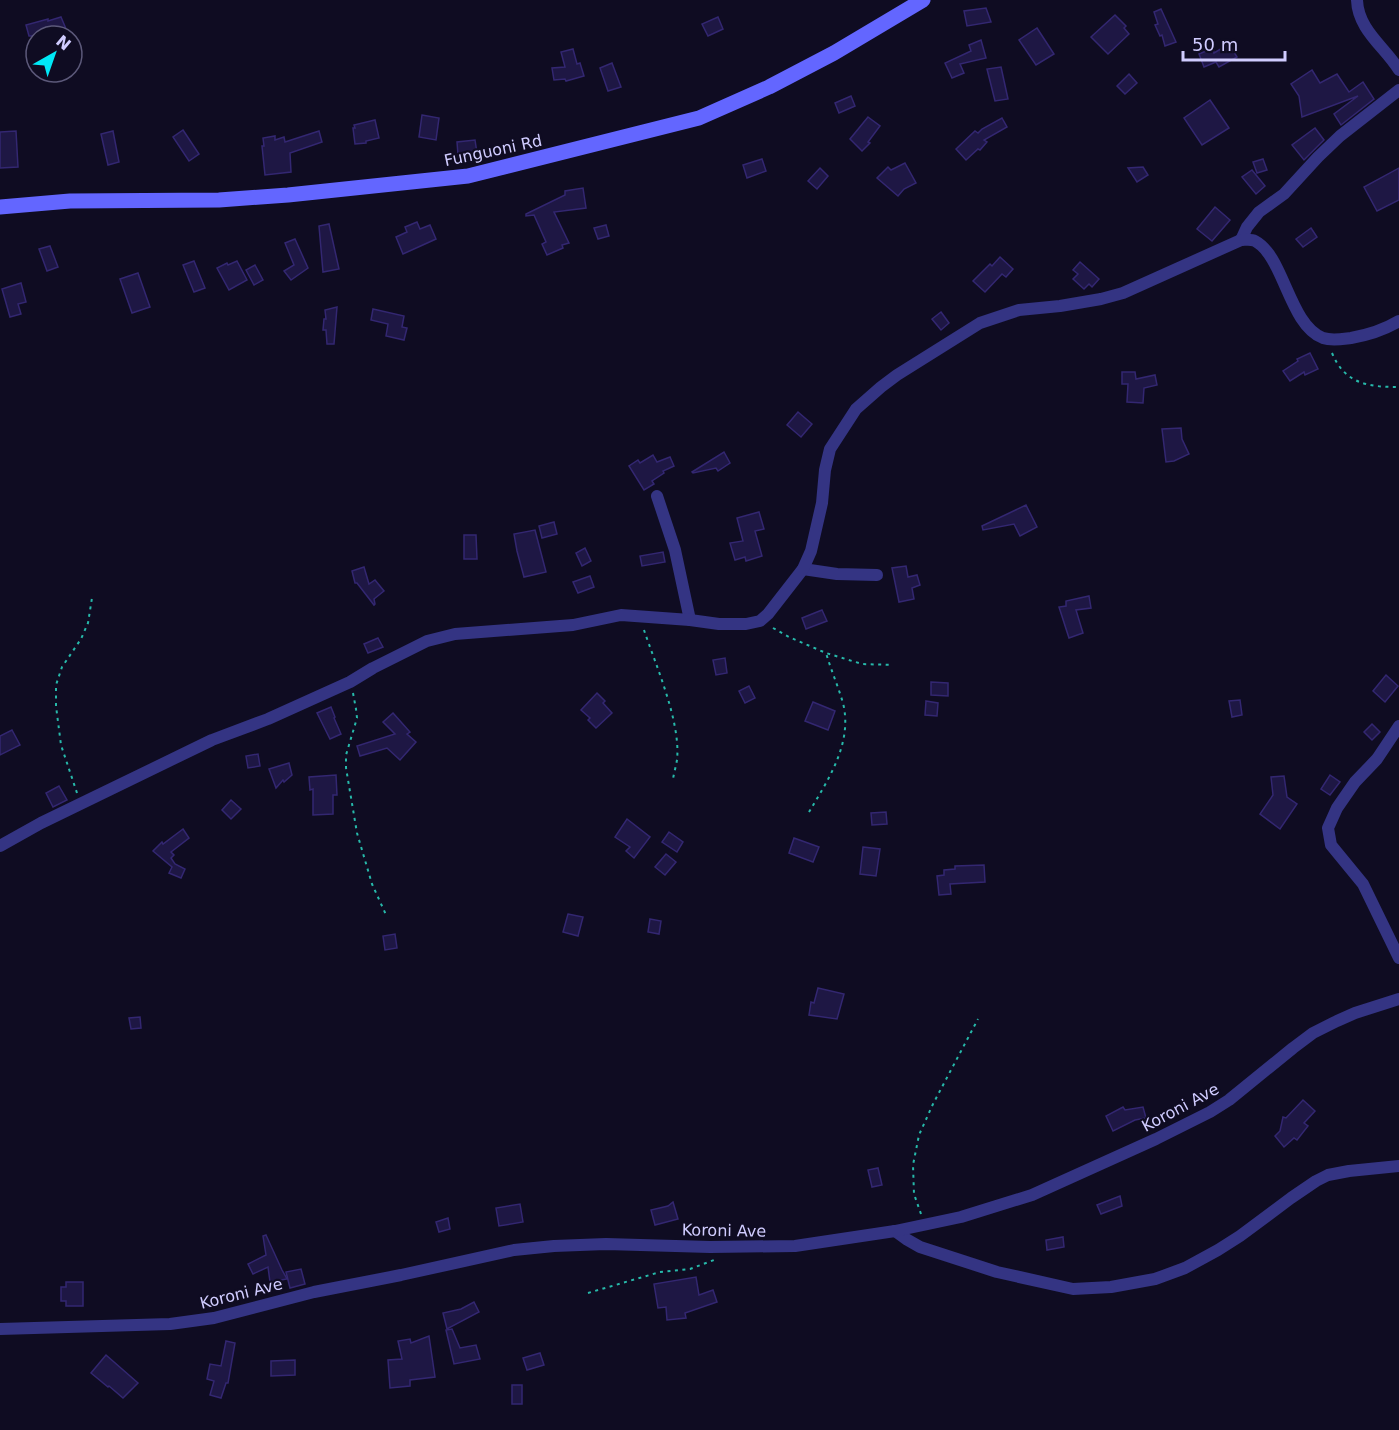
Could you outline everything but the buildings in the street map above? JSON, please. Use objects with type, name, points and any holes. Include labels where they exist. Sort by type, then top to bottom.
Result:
[{"type":"street","name":"Funguoni Rd","points":[[0,207],[70,201],[219,200],[468,176],[699,118],[769,87],[834,53],[923,0]]},
{"type":"street","points":[[1357,0],[1361,21],[1399,70]]},
{"type":"street","points":[[1241,240],[1247,227],[1259,212],[1284,194],[1340,136],[1399,90]]},
{"type":"street","points":[[0,846],[40,823],[212,740],[268,719],[350,682],[427,642],[455,634],[573,625],[621,615],[719,624],[746,624],[760,621],[803,569],[815,537],[830,449],[856,410],[889,381],[980,323],[1019,310],[1060,306],[1123,293],[1241,240],[1253,240],[1265,248],[1305,324],[1315,333],[1327,339],[1341,339],[1361,336],[1399,321]]},
{"type":"street","points":[[657,496],[675,550],[690,620]]},
{"type":"street","points":[[803,569],[837,574],[877,575]]},
{"type":"street","points":[[1399,726],[1377,759],[1355,782],[1337,808],[1328,828],[1331,845],[1363,884],[1399,958]]},
{"type":"street","name":"Koroni Ave","points":[[0,1329],[161,1325],[192,1322],[314,1292],[514,1250],[606,1244],[795,1246],[925,1225],[971,1214],[1032,1195],[1156,1139],[1229,1100],[1293,1048],[1314,1034],[1355,1013],[1399,999]]},
{"type":"street","points":[[895,1231],[920,1247],[997,1272],[1073,1289],[1111,1287],[1155,1279],[1185,1268],[1240,1236],[1291,1198],[1328,1176],[1349,1170],[1399,1166]]},
{"type":"path","points":[[1327,339],[1336,362],[1352,380],[1384,387],[1399,387]]},
{"type":"path","points":[[81,804],[61,745],[56,686],[62,667],[81,639],[88,622],[92,598]]},
{"type":"path","points":[[639,616],[675,727],[677,759],[673,778]]},
{"type":"path","points":[[760,621],[826,653],[862,664],[893,665]]},
{"type":"path","points":[[809,812],[832,774],[842,745],[845,723],[843,704],[826,653]]},
{"type":"path","points":[[350,682],[357,718],[346,755],[346,768],[357,833],[372,884],[387,917]]},
{"type":"path","points":[[925,1225],[914,1194],[913,1165],[919,1135],[978,1019]]},
{"type":"path","points":[[588,1293],[660,1272],[690,1269],[713,1260],[730,1247]]}]
